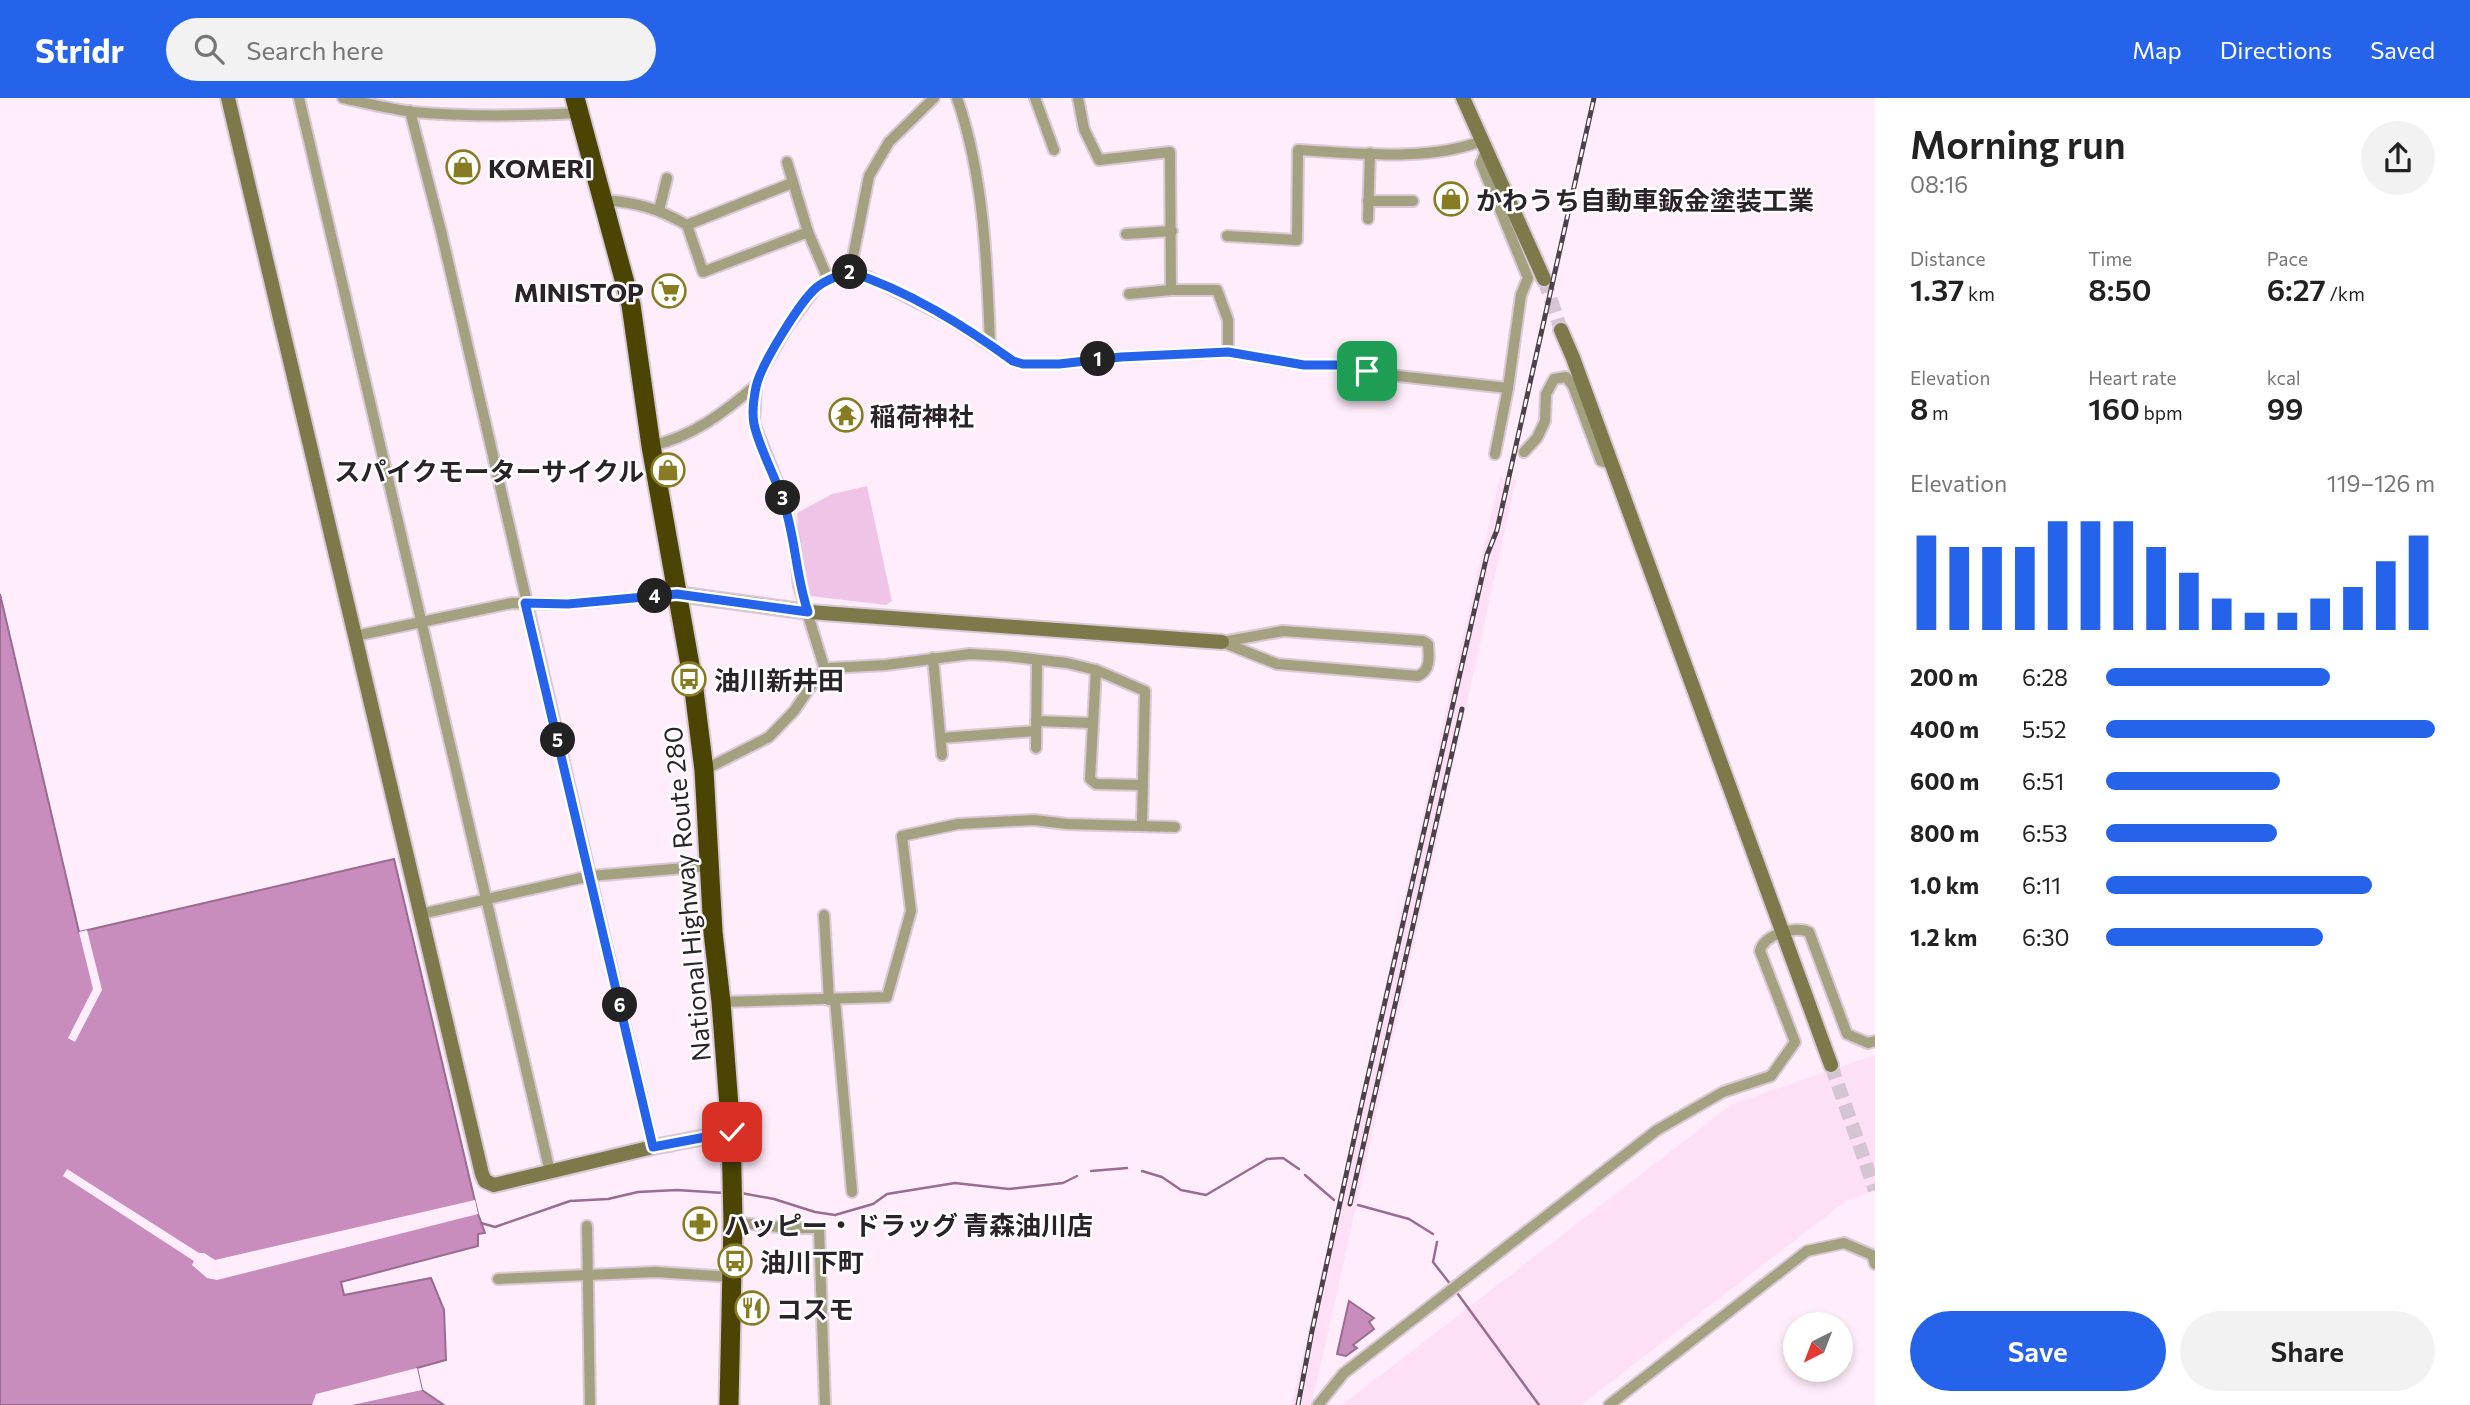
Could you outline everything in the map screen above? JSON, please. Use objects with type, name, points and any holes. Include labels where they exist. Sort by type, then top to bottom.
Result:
[{"type":"highway","name":"National Highway Route 280","points":[[576,106],[631,305],[651,446],[693,682],[704,770],[713,932],[732,1132],[729,1405]]},
{"type":"street","points":[[228,98],[485,1181],[494,1185],[653,1147],[732,1132]]},
{"type":"street","points":[[299,98],[550,1172]]},
{"type":"street","points":[[343,98],[410,111],[516,116],[576,106]]},
{"type":"street","points":[[850,272],[869,176],[889,142],[934,98]]},
{"type":"street","points":[[957,98],[968,128],[976,177],[986,255],[990,344]]},
{"type":"street","points":[[1035,98],[1054,150]]},
{"type":"street","points":[[1078,98],[1084,129],[1100,160],[1170,152],[1171,290]]},
{"type":"street","points":[[1463,98],[1544,279]]},
{"type":"street","points":[[410,111],[441,231],[653,1147]]},
{"type":"street","points":[[1227,236],[1297,240],[1298,150],[1433,153],[1484,146]]},
{"type":"street","points":[[1484,146],[1481,163],[1528,278],[1521,295],[1496,454]]},
{"type":"street","points":[[1368,219],[1370,153]]},
{"type":"street","points":[[787,162],[808,232],[821,268],[828,279]]},
{"type":"street","points":[[659,210],[667,178]]},
{"type":"street","points":[[687,225],[792,183]]},
{"type":"street","points":[[604,200],[635,203],[659,210],[687,225],[703,272],[808,232]]},
{"type":"street","points":[[1368,201],[1413,201]]},
{"type":"street","points":[[1126,234],[1172,232]]},
{"type":"street","points":[[825,670],[799,586],[794,538],[782,494],[754,423],[756,385],[767,360],[804,302],[828,279],[850,272],[914,299],[990,344],[1013,361],[1023,364],[1059,364],[1121,357],[1228,352],[1304,365],[1346,365],[1377,373],[1508,388]]},
{"type":"street","points":[[1129,294],[1217,290],[1228,320],[1228,352]]},
{"type":"street","points":[[1560,330],[1573,358],[1831,1065]]},
{"type":"street","points":[[1524,452],[1537,438],[1545,421],[1546,394],[1553,379],[1566,377],[1573,386],[1601,461],[1611,464]]},
{"type":"street","points":[[651,446],[675,441],[727,410],[756,385]]},
{"type":"street","points":[[355,636],[512,603],[568,604],[677,594],[808,612],[1222,642],[1283,631],[1423,641],[1428,644],[1428,667],[1425,673],[1418,676],[1278,664],[1222,642]]},
{"type":"street","points":[[704,770],[769,737],[794,711],[825,670],[863,665],[886,666],[970,654],[1067,663],[1096,670],[1145,691],[1142,824]]},
{"type":"street","points":[[933,658],[943,755]]},
{"type":"street","points":[[1035,748],[1037,660]]},
{"type":"street","points":[[1096,670],[1090,779],[1096,785],[1143,785]]},
{"type":"street","points":[[941,738],[1036,726],[1092,723]]},
{"type":"street","points":[[721,1002],[887,997],[911,911],[902,836],[958,824],[1023,820],[1175,827]]},
{"type":"street","points":[[421,914],[590,876],[709,866]]},
{"type":"street","points":[[824,915],[852,1192]]},
{"type":"street","points":[[1318,1405],[1344,1373],[1657,1130],[1723,1092],[1771,1076],[1795,1042],[1760,951],[1761,944],[1766,940],[1803,929],[1809,932],[1847,1034],[1868,1043],[1875,1041]]},
{"type":"street","points":[[733,1205],[787,1228],[819,1228],[825,1405]]},
{"type":"street","points":[[587,1226],[590,1405]]},
{"type":"street","points":[[1609,1405],[1807,1251],[1844,1243],[1872,1255],[1875,1264]]},
{"type":"street","points":[[498,1279],[655,1272],[732,1277]]},
{"type":"shaded area","points":[[1500,477],[1516,480],[1330,1324],[1311,1405],[1292,1405],[1462,639]]},
{"type":"shaded area","points":[[867,486],[892,601],[886,605],[810,596],[801,562],[797,513],[832,494]]},
{"type":"shaded area","points":[[0,594],[79,932],[394,859],[478,1214],[485,1233],[478,1234],[478,1246],[341,1282],[344,1295],[431,1278],[444,1310],[446,1360],[417,1368],[422,1390],[444,1405],[0,1405]]},
{"type":"shaded area","points":[[1875,1055],[1875,1190],[1846,1201],[1581,1405],[1342,1405],[1732,1104]]},
{"type":"shaded area","points":[[1349,1301],[1374,1318],[1369,1322],[1374,1329],[1353,1345],[1357,1348],[1346,1356],[1337,1354]]},
{"type":"pier","points":[[87,930],[102,990],[75,1042],[68,1038],[93,989],[79,932]]},
{"type":"pier","points":[[67,1169],[199,1253],[215,1260],[475,1200],[478,1214],[217,1280],[207,1278],[192,1265],[194,1261],[63,1176]]},
{"type":"pier","points":[[417,1368],[422,1390],[352,1405],[312,1405],[316,1394]]},
{"type":"waterway","points":[[1142,1171],[1162,1177],[1181,1190],[1206,1195],[1267,1159],[1283,1158],[1299,1169]]},
{"type":"waterway","points":[[1091,1171],[1127,1168]]},
{"type":"waterway","points":[[1305,1175],[1334,1200]]},
{"type":"waterway","points":[[741,1193],[835,1215],[873,1204],[887,1194],[955,1183],[1009,1189],[1063,1183],[1077,1176]]},
{"type":"waterway","points":[[481,1223],[495,1227],[570,1201],[608,1199],[638,1192],[677,1190],[724,1193]]},
{"type":"waterway","points":[[1358,1205],[1409,1219],[1433,1234]]},
{"type":"waterway","points":[[1437,1242],[1433,1262],[1451,1285]]},
{"type":"waterway","points":[[1455,1290],[1539,1405]]},
{"type":"tunnel","points":[[1544,279],[1561,330]]},
{"type":"tunnel","points":[[1831,1065],[1875,1190]]},
{"type":"railway","points":[[1298,1405],[1361,1107],[1487,555],[1497,530],[1594,98]]},
{"type":"railway","points":[[1350,1204],[1462,709]]},
{"type":"place","name":"KOMERI","points":[[463,167]]},
{"type":"place","name":"かわうち自動車鈑金塗装工業","points":[[1451,199]]},
{"type":"place","name":"MINISTOP","points":[[669,291]]},
{"type":"place","name":"稲荷神社","points":[[846,415]]},
{"type":"place","name":"スパイクモーターサイクル","points":[[668,470]]},
{"type":"place","name":"油川新井田","points":[[689,679]]},
{"type":"place","name":"ハッピー・ドラッグ 青森油川店","points":[[700,1224]]},
{"type":"place","name":"油川下町","points":[[735,1261]]},
{"type":"place","name":"コスモ","points":[[752,1308]]},
{"type":"route","points":[[732,1132],[653,1147],[525,603],[568,604],[677,594],[808,612],[799,586],[794,538],[782,494],[754,423],[756,385],[765,365],[804,302],[828,279],[850,272],[868,277],[914,299],[990,344],[1013,361],[1023,364],[1059,364],[1121,357],[1228,352],[1304,365],[1346,365],[1367,371]]}]
